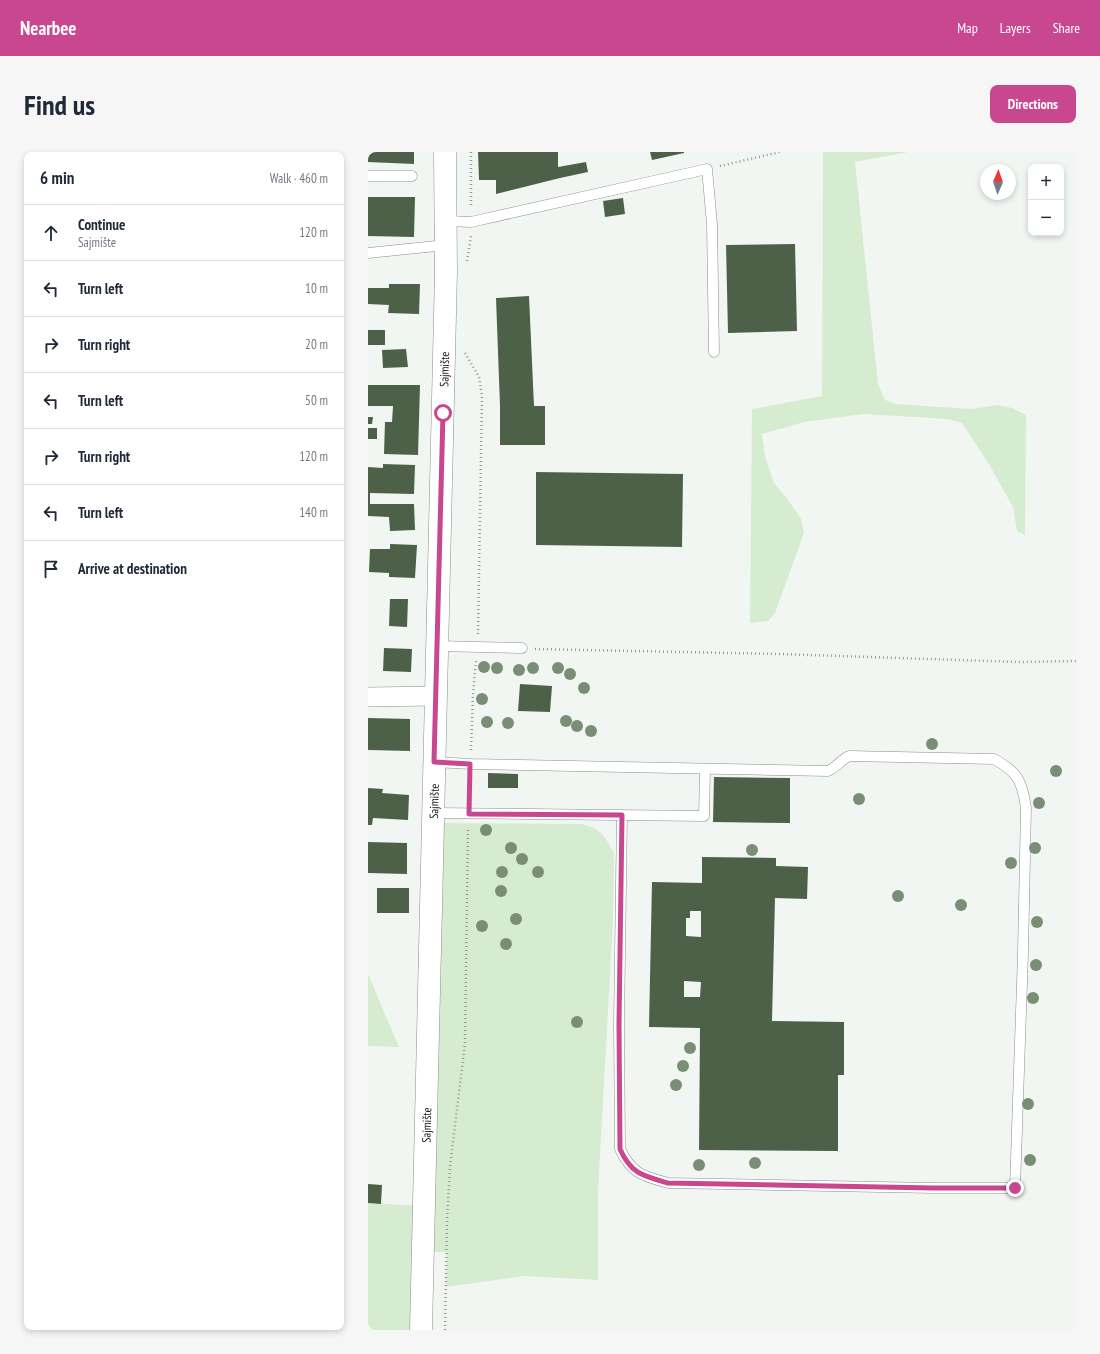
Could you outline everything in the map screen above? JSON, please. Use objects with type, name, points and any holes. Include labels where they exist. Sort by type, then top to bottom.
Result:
[{"type":"main road","name":"Sajmište","points":[[421,1330],[447,221],[445,152]]},
{"type":"street","points":[[368,697],[436,696]]},
{"type":"lane","points":[[447,221],[471,222],[707,169],[712,224],[714,352]]},
{"type":"lane","points":[[368,176],[412,176]]},
{"type":"lane","points":[[368,253],[446,245]]},
{"type":"lane","points":[[437,646],[522,648]]},
{"type":"lane","points":[[434,762],[828,771],[836,767],[841,760],[850,756],[994,759],[1006,766],[1018,777],[1024,790],[1026,808],[1015,1188],[668,1183],[651,1178],[634,1170],[626,1162],[620,1149],[619,1024],[622,815]]},
{"type":"lane","points":[[433,813],[704,816],[705,769]]},
{"type":"path","points":[[466,262],[470,249],[471,152]]},
{"type":"path","points":[[707,169],[780,152]]},
{"type":"path","points":[[445,1330],[447,1221],[450,1167],[465,1043],[470,764],[473,695],[478,647],[482,396],[478,377],[465,351]]},
{"type":"path","points":[[522,648],[780,654],[1019,662],[1076,661]]},
{"type":"green space","points":[[823,152],[908,152],[855,162],[878,384],[885,400],[896,404],[972,409],[998,405],[1012,408],[1026,415],[1025,535],[1017,531],[1013,507],[990,466],[962,423],[947,419],[864,414],[804,422],[762,434],[765,456],[774,483],[787,498],[801,519],[804,533],[775,613],[768,621],[750,623],[752,409],[822,396]]},
{"type":"green space","points":[[433,823],[582,824],[595,828],[604,836],[614,853],[613,920],[598,1191],[598,1280],[524,1276],[446,1287],[447,1252],[422,1252],[421,1330],[368,1330],[368,1203],[424,1206]]},
{"type":"green space","points":[[368,974],[399,1047],[368,1046]]},
{"type":"building","points":[[368,152],[414,152],[414,164],[368,162]]},
{"type":"building","points":[[478,152],[558,152],[558,167],[586,162],[588,172],[496,194],[496,180],[479,180]]},
{"type":"building","points":[[650,152],[684,152],[684,153],[652,160]]},
{"type":"building","points":[[368,197],[415,197],[414,237],[368,236]]},
{"type":"building","points":[[623,198],[625,214],[605,217],[603,201]]},
{"type":"building","points":[[795,244],[797,331],[728,333],[726,245]]},
{"type":"building","points":[[389,284],[420,284],[419,314],[388,313],[389,305],[368,304],[368,288],[389,288]]},
{"type":"building","points":[[529,296],[534,406],[545,406],[545,445],[500,445],[496,298]]},
{"type":"building","points":[[368,330],[385,330],[385,345],[368,345]]},
{"type":"building","points":[[406,349],[408,367],[383,368],[382,350]]},
{"type":"building","points":[[368,385],[420,385],[418,455],[384,454],[385,422],[392,422],[393,406],[368,406]]},
{"type":"building","points":[[368,417],[373,417],[372,424],[368,424]]},
{"type":"building","points":[[368,428],[377,428],[377,439],[368,439]]},
{"type":"building","points":[[383,464],[415,465],[414,494],[370,493],[370,504],[414,504],[415,530],[390,531],[389,517],[368,516],[368,467],[383,468]]},
{"type":"building","points":[[536,472],[683,474],[682,547],[536,545]]},
{"type":"building","points":[[390,544],[417,545],[415,578],[389,577],[389,573],[369,572],[370,549],[390,549]]},
{"type":"building","points":[[390,599],[408,599],[407,627],[389,626]]},
{"type":"building","points":[[384,648],[412,649],[411,672],[383,671]]},
{"type":"building","points":[[520,684],[552,686],[550,712],[518,711]]},
{"type":"building","points":[[368,718],[410,719],[410,751],[368,750]]},
{"type":"building","points":[[488,773],[518,774],[518,788],[488,788]]},
{"type":"building","points":[[714,777],[790,778],[790,823],[713,822]]},
{"type":"building","points":[[368,788],[383,789],[382,793],[409,795],[408,820],[373,818],[372,825],[368,825]]},
{"type":"building","points":[[368,842],[407,843],[407,874],[368,873]]},
{"type":"building","points":[[702,857],[776,858],[776,866],[808,867],[807,899],[775,898],[772,1021],[844,1022],[844,1075],[838,1075],[838,1151],[699,1150],[700,1028],[649,1027],[652,882],[702,883]],"holes":[[[690,911],[701,911],[701,937],[686,936],[686,918],[690,918]],[[684,981],[701,982],[700,997],[684,997]]]},
{"type":"building","points":[[377,888],[409,888],[409,913],[377,913]]},
{"type":"building","points":[[368,1184],[382,1185],[381,1204],[368,1203]]},
{"type":"route","points":[[443,413],[434,762],[470,764],[469,814],[622,815],[619,1024],[620,1149],[626,1162],[634,1170],[651,1178],[668,1183],[1015,1188]]}]
